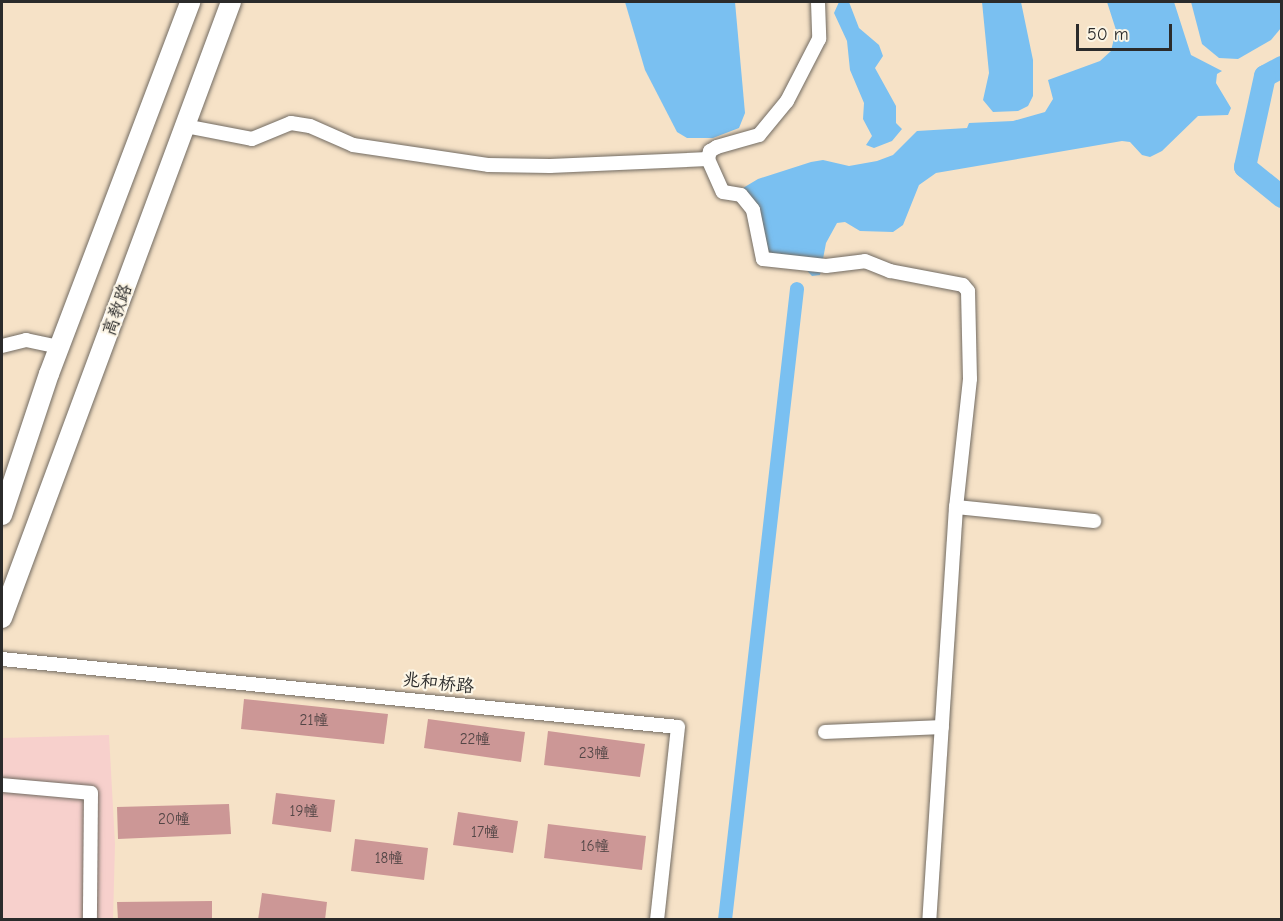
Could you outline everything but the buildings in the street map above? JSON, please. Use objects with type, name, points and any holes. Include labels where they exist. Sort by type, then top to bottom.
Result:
[{"type":"main road","points":[[2,514],[60,347],[190,2]]},
{"type":"main road","name":"高教路","points":[[2,618],[231,2]]},
{"type":"street","points":[[818,2],[819,39],[787,100],[759,135],[717,147],[710,151],[708,159],[723,192],[741,195],[753,210],[764,259],[826,266],[865,261],[890,271],[963,285],[968,291],[970,379],[956,507],[930,920]]},
{"type":"street","points":[[185,126],[252,139],[291,123],[310,126],[353,145],[488,165],[550,166],[708,159]]},
{"type":"street","points":[[2,346],[26,340],[60,347]]},
{"type":"street","points":[[956,507],[1094,521]]},
{"type":"street","name":"兆和桥路","points":[[2,659],[678,727],[657,920]]},
{"type":"street","points":[[825,732],[942,727]]},
{"type":"street","points":[[2,785],[91,793],[90,920]]},
{"type":"shaded area","points":[[109,735],[115,844],[113,919],[2,919],[2,738]]},
{"type":"water","points":[[625,2],[735,2],[745,113],[739,128],[713,138],[687,138],[677,132],[645,70]]},
{"type":"water","points":[[839,2],[849,2],[859,28],[879,45],[883,56],[875,68],[896,106],[896,123],[902,129],[892,141],[874,148],[866,145],[872,136],[863,119],[864,103],[850,70],[847,41],[834,13]]},
{"type":"water","points":[[982,2],[1021,2],[1033,60],[1033,96],[1028,106],[1018,111],[993,112],[983,100],[989,73]]},
{"type":"water","points":[[1107,2],[1174,2],[1191,55],[1222,71],[1217,74],[1216,83],[1231,108],[1228,115],[1198,116],[1162,151],[1150,157],[1142,155],[1130,142],[1122,141],[936,173],[919,185],[903,225],[893,232],[860,231],[845,222],[837,223],[826,243],[820,275],[812,276],[799,262],[769,253],[755,208],[742,204],[743,188],[758,179],[811,162],[823,160],[849,166],[877,161],[893,155],[917,131],[967,128],[969,123],[1013,121],[1045,112],[1053,99],[1048,80],[1100,61],[1111,51],[1116,30]]},
{"type":"water","points":[[1191,2],[1281,2],[1281,28],[1271,40],[1238,59],[1219,58],[1202,44]]},
{"type":"waterway","points":[[1282,67],[1265,76],[1245,167],[1282,197]]},
{"type":"waterway","points":[[725,920],[797,289]]}]
